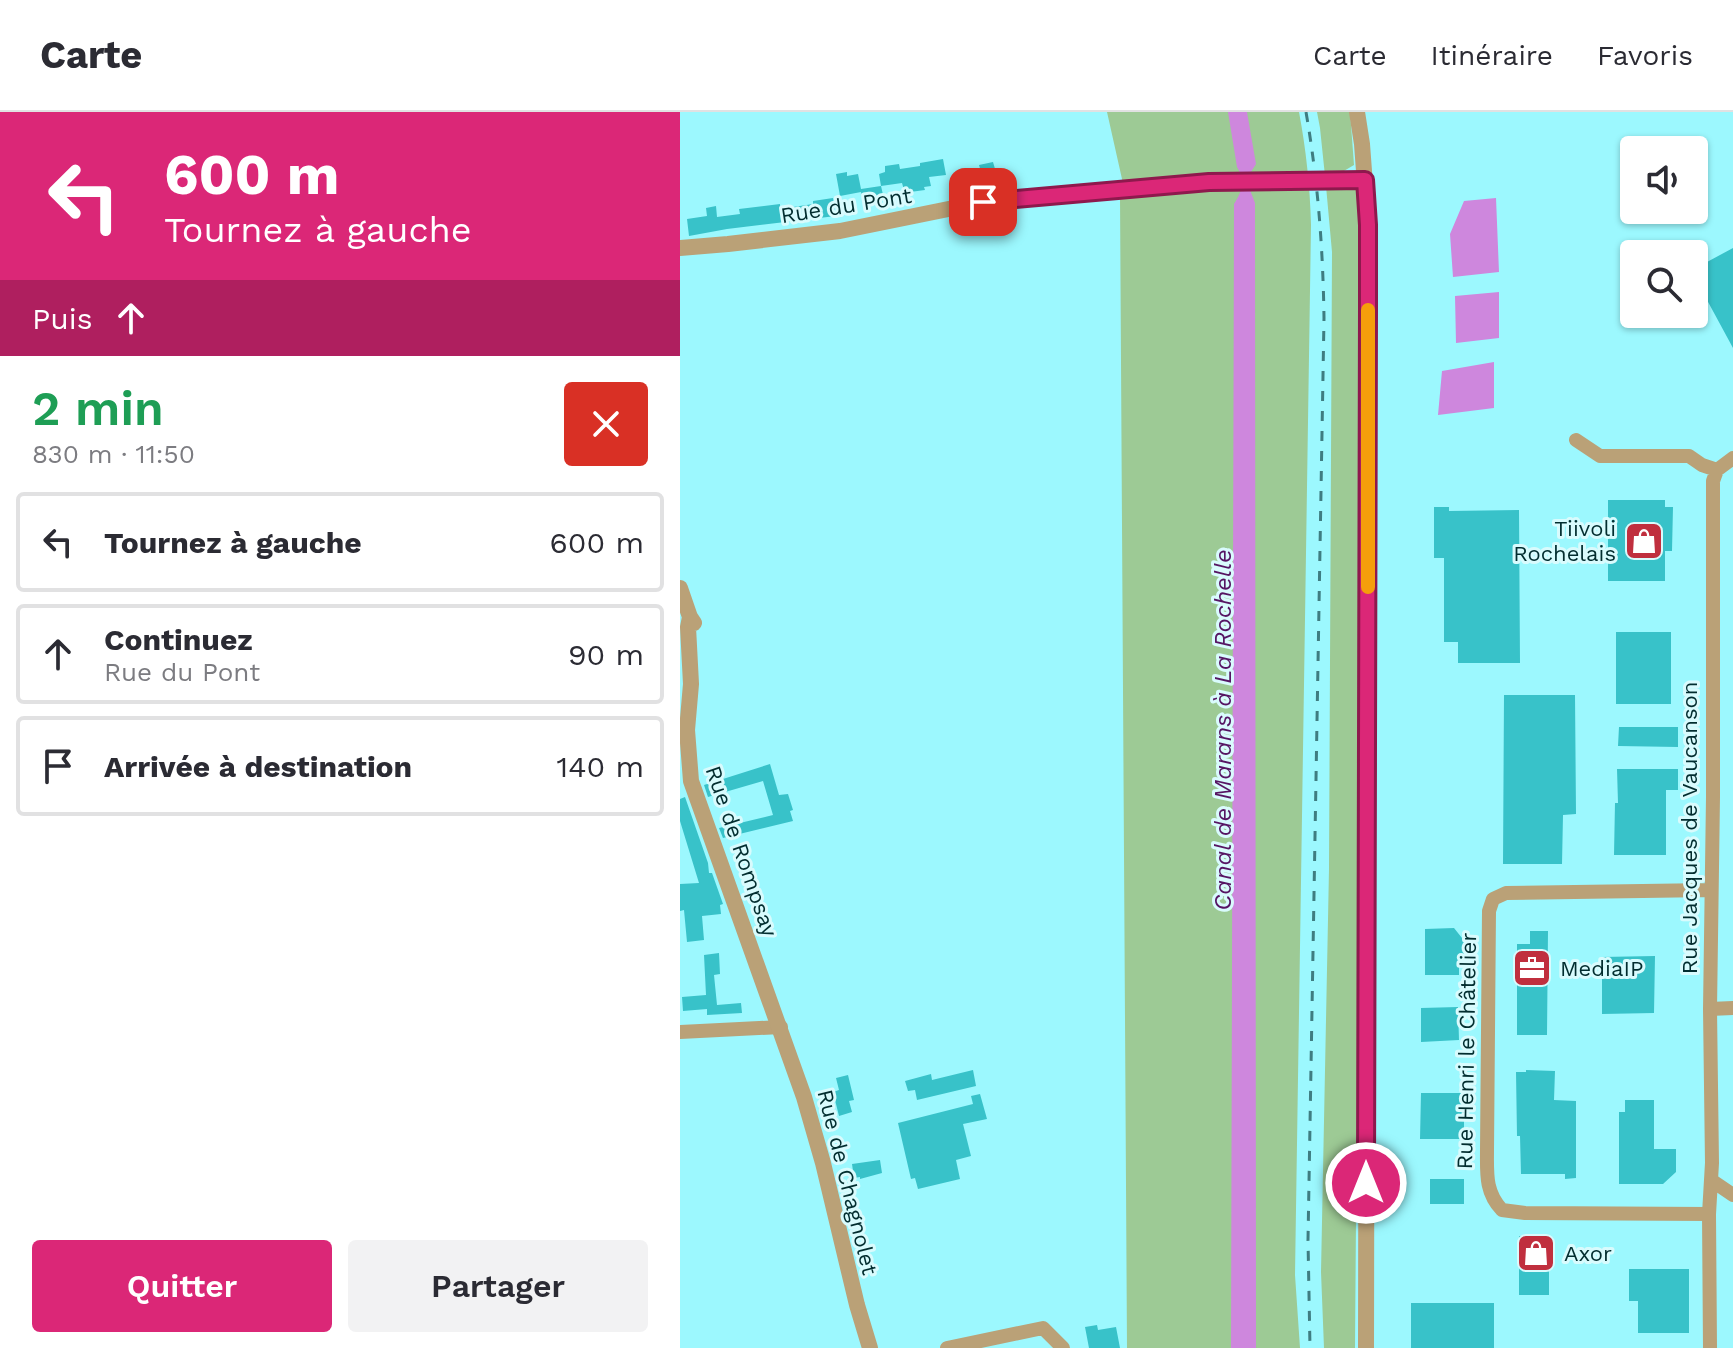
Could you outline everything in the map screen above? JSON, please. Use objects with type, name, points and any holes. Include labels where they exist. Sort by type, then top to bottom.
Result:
[{"type":"street","points":[[1357,112],[1368,225],[1366,1348]]},
{"type":"street","name":"Rue du Pont","points":[[680,248],[840,231],[983,202],[1209,182],[1365,180]]},
{"type":"street","points":[[1576,440],[1600,456],[1689,456],[1717,470],[1733,458]]},
{"type":"street","name":"Rue Jacques de Vaucanson","points":[[1710,1348],[1713,481],[1717,470]]},
{"type":"street","name":"Rue de Rompsay","points":[[680,588],[690,617],[697,627],[699,665],[687,694],[685,776],[781,1027]]},
{"type":"street","name":"Rue Henri le Châtelier","points":[[1709,1214],[1525,1213],[1502,1210],[1490,1195],[1487,1150],[1489,911],[1493,899],[1506,893],[1710,890]]},
{"type":"street","points":[[1710,1009],[1733,1008]]},
{"type":"street","points":[[680,1032],[781,1027]]},
{"type":"street","name":"Rue de Chagnolet","points":[[781,1027],[823,1163],[845,1260],[870,1348]]},
{"type":"street","points":[[1711,1180],[1733,1195]]},
{"type":"street","points":[[947,1348],[1043,1328],[1063,1348]]},
{"type":"green space","points":[[1107,112],[1299,112],[1304,140],[1311,225],[1295,1275],[1300,1348],[1127,1348],[1122,179]]},
{"type":"green space","points":[[1317,112],[1350,112],[1354,165],[1337,175],[1325,176]]},
{"type":"green space","points":[[1326,186],[1357,187],[1361,205],[1363,314],[1355,1348],[1324,1348],[1321,1272],[1329,869],[1332,252]]},
{"type":"shaded area","points":[[1228,112],[1247,112],[1256,164],[1249,175],[1255,203],[1256,1348],[1231,1348],[1234,204],[1242,181]]},
{"type":"shaded area","points":[[1496,198],[1499,272],[1453,277],[1450,234],[1464,201]]},
{"type":"shaded area","points":[[1499,292],[1499,338],[1456,343],[1455,296]]},
{"type":"shaded area","points":[[1494,362],[1494,408],[1438,415],[1442,371]]},
{"type":"building","points":[[943,159],[946,175],[929,177],[931,186],[924,187],[925,190],[910,192],[904,190],[902,183],[881,186],[879,174],[885,172],[885,166],[899,164],[900,169]]},
{"type":"building","points":[[993,162],[1000,186],[964,192],[961,176],[981,172],[979,165]]},
{"type":"building","points":[[847,172],[847,176],[858,174],[861,189],[881,186],[884,199],[863,203],[861,192],[840,196],[836,174]]},
{"type":"building","points":[[833,198],[836,216],[689,236],[687,219],[707,216],[706,208],[716,206],[717,217],[740,214],[739,209],[780,204],[780,209]]},
{"type":"building","points":[[1733,248],[1733,348],[1708,302],[1708,261]]},
{"type":"building","points":[[1608,500],[1665,500],[1665,507],[1673,507],[1672,551],[1665,551],[1665,581],[1608,581]]},
{"type":"building","points":[[1434,507],[1449,507],[1449,511],[1519,510],[1520,663],[1458,663],[1458,642],[1444,642],[1444,558],[1434,558]]},
{"type":"building","points":[[1616,632],[1671,632],[1671,704],[1616,704]]},
{"type":"building","points":[[1504,695],[1575,695],[1576,814],[1563,815],[1562,864],[1503,864]]},
{"type":"building","points":[[1619,727],[1678,727],[1678,747],[1618,746]]},
{"type":"building","points":[[770,764],[779,795],[788,794],[793,821],[723,838],[719,828],[773,815],[763,781],[708,797],[704,785]]},
{"type":"building","points":[[1617,769],[1678,769],[1678,790],[1666,790],[1666,855],[1614,855]]},
{"type":"building","points":[[685,797],[709,873],[712,873],[723,904],[720,905],[721,914],[702,916],[704,940],[687,942],[684,910],[680,911],[680,884],[699,883],[680,821],[680,799]]},
{"type":"building","points":[[1454,928],[1466,943],[1466,955],[1459,954],[1459,975],[1425,975],[1425,929]]},
{"type":"building","points":[[1530,931],[1548,931],[1547,1035],[1517,1035],[1517,944],[1530,944]]},
{"type":"building","points":[[719,953],[720,974],[714,975],[717,1005],[741,1003],[742,1013],[707,1015],[707,1009],[683,1011],[682,997],[706,995],[704,955]]},
{"type":"building","points":[[1655,956],[1654,1013],[1602,1014],[1602,957]]},
{"type":"building","points":[[1458,1007],[1459,1040],[1421,1042],[1421,1008]]},
{"type":"building","points":[[973,1070],[976,1086],[917,1100],[915,1090],[908,1091],[905,1081],[931,1074],[932,1080]]},
{"type":"building","points":[[1555,1071],[1554,1100],[1576,1101],[1576,1178],[1565,1179],[1565,1174],[1521,1174],[1516,1072]]},
{"type":"building","points":[[848,1075],[854,1100],[849,1101],[852,1112],[839,1116],[833,1092],[839,1090],[836,1078]]},
{"type":"building","points":[[1421,1093],[1464,1093],[1464,1139],[1420,1139]]},
{"type":"building","points":[[980,1094],[987,1119],[963,1124],[971,1156],[956,1160],[960,1179],[918,1189],[915,1178],[911,1179],[898,1123],[973,1104],[971,1096]]},
{"type":"building","points":[[1625,1100],[1654,1100],[1654,1149],[1676,1149],[1676,1172],[1663,1184],[1619,1184],[1619,1112],[1625,1112]]},
{"type":"building","points":[[880,1160],[882,1173],[854,1178],[852,1164]]},
{"type":"building","points":[[1430,1179],[1464,1179],[1464,1204],[1430,1204]]},
{"type":"building","points":[[1519,1236],[1549,1236],[1549,1295],[1519,1295]]},
{"type":"building","points":[[1629,1269],[1689,1269],[1689,1333],[1638,1333],[1638,1301],[1629,1301]]},
{"type":"building","points":[[1411,1303],[1494,1303],[1494,1348],[1411,1348]]},
{"type":"building","points":[[1097,1325],[1098,1330],[1116,1327],[1120,1348],[1089,1348],[1085,1327]]},
{"type":"railway","points":[[1306,112],[1319,215],[1324,318],[1308,1240],[1310,1348]]},
{"type":"slow traffic","points":[[1368,310],[1368,587]]},
{"type":"place","name":"Tiivoli Rochelais","points":[[1644,541]]},
{"type":"place","name":"MediaIP","points":[[1532,968]]},
{"type":"place","name":"Axor","points":[[1536,1253]]},
{"type":"route","points":[[983,202],[1209,182],[1365,180],[1368,225],[1366,1183]]},
{"type":"water label","name":"Canal de Marans à La Rochelle","points":[[1223,730]]}]
